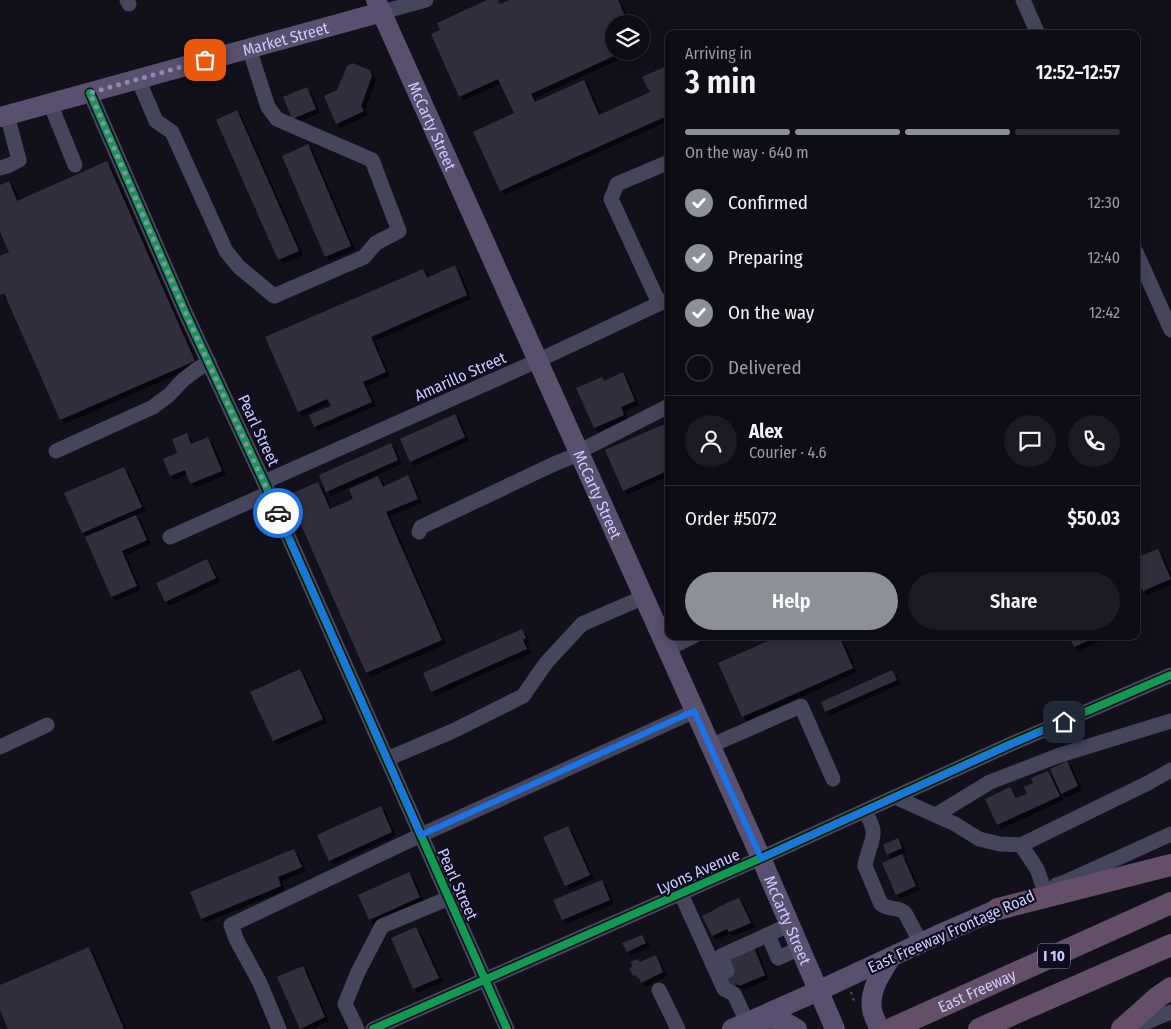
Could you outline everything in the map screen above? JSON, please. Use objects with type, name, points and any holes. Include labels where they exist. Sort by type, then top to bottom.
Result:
[{"type":"highway","points":[[998,909],[1171,865]]},
{"type":"highway","name":"East Freeway","points":[[891,1029],[1171,903]]},
{"type":"highway","name":"I 10","points":[[979,1029],[1171,945]]},
{"type":"highway","points":[[1122,1029],[1171,988]]},
{"type":"main road","name":"Market Street","points":[[3,116],[249,48],[379,6]]},
{"type":"main road","name":"McCarty Street","points":[[379,6],[761,858],[835,1029]]},
{"type":"main road","name":"East Freeway Frontage Road","points":[[743,1024],[998,909]]},
{"type":"main road","points":[[880,1029],[872,1011],[872,992],[891,957]]},
{"type":"main road","points":[[743,1024],[768,1018],[781,1020],[797,1029]]},
{"type":"street","name":"Market Street","points":[[379,6],[426,0]]},
{"type":"street","points":[[1022,0],[1036,30]]},
{"type":"street","points":[[138,79],[156,121],[172,132],[226,251],[239,267],[274,296],[364,257],[376,243],[399,230],[372,160],[277,119],[268,107],[249,48]]},
{"type":"street","name":"Pearl Street","points":[[90,93],[507,1029]]},
{"type":"street","points":[[50,104],[75,165]]},
{"type":"street","points":[[0,168],[19,160],[3,116]]},
{"type":"street","points":[[664,301],[611,199],[617,184],[665,164]]},
{"type":"street","points":[[1140,261],[1171,330]]},
{"type":"street","name":"Amarillo Street","points":[[170,537],[266,488],[664,301]]},
{"type":"street","points":[[56,451],[153,407],[169,395],[183,380],[209,362]]},
{"type":"street","points":[[419,532],[421,527],[579,453],[665,408]]},
{"type":"street","points":[[387,760],[453,731],[523,696],[546,663],[582,624],[644,597]]},
{"type":"street","points":[[667,649],[686,640]]},
{"type":"street","name":"Lyons Avenue","points":[[373,1029],[1171,675]]},
{"type":"street","points":[[710,746],[801,706],[833,779]]},
{"type":"street","points":[[279,1029],[260,983],[237,941],[232,925],[421,835],[694,711]]},
{"type":"street","points":[[936,815],[990,782],[1060,755],[1171,721]]},
{"type":"street","points":[[0,747],[47,725]]},
{"type":"street","points":[[895,797],[955,824],[979,839],[1000,844],[1022,846],[1171,770]]},
{"type":"street","points":[[865,811],[874,832],[874,838],[865,861],[865,866],[882,904],[902,910],[905,913],[920,943]]},
{"type":"street","name":"East Freeway Frontage Road","points":[[998,909],[1044,888],[1065,882],[1171,834]]},
{"type":"street","points":[[1022,846],[1037,868],[1044,888]]},
{"type":"street","points":[[680,894],[716,958],[727,971]]},
{"type":"street","points":[[357,1029],[345,1004],[358,972],[382,926],[449,898]]},
{"type":"street","points":[[716,958],[789,925]]},
{"type":"street","points":[[768,935],[778,958],[800,948]]},
{"type":"street","points":[[716,958],[724,989],[734,990],[743,1024]]},
{"type":"street","points":[[659,990],[678,1029]]},
{"type":"street","points":[[1130,1029],[1171,1012]]},
{"type":"building","points":[[487,0],[498,0],[500,4],[510,0],[618,0],[624,15],[605,15],[605,60],[531,94],[535,102],[584,80],[599,115],[650,92],[642,77],[665,67],[665,117],[500,191],[473,132],[514,113],[498,79],[459,97],[431,34],[440,30],[437,23]]},
{"type":"building","points":[[352,63],[370,70],[372,76],[361,106],[364,111],[336,124],[324,96],[337,90],[347,66]]},
{"type":"building","points":[[307,87],[316,109],[292,119],[283,97]]},
{"type":"building","points":[[237,110],[299,251],[278,260],[216,120]]},
{"type":"building","points":[[308,144],[351,246],[325,257],[282,156]]},
{"type":"building","points":[[107,161],[195,361],[60,420],[4,293],[0,295],[0,256],[9,252],[0,232],[0,185],[9,181],[17,201]]},
{"type":"building","points":[[455,265],[467,295],[371,337],[386,372],[363,382],[372,402],[314,427],[309,415],[331,406],[327,399],[298,412],[265,337],[423,269],[427,278]]},
{"type":"building","points":[[623,372],[635,401],[621,407],[624,415],[594,428],[576,388],[602,377],[604,381]]},
{"type":"building","points":[[455,414],[465,437],[410,462],[400,439]]},
{"type":"building","points":[[665,424],[665,472],[623,491],[605,450]]},
{"type":"building","points":[[187,433],[191,444],[208,437],[222,471],[190,484],[185,470],[170,476],[163,459],[177,453],[172,439]]},
{"type":"building","points":[[391,443],[398,460],[326,492],[319,475]]},
{"type":"building","points":[[124,467],[142,507],[82,533],[64,493]]},
{"type":"building","points":[[408,475],[418,499],[386,512],[442,640],[366,673],[288,495],[318,482],[330,509],[353,499],[349,489],[378,476],[383,487]]},
{"type":"building","points":[[136,515],[147,540],[122,551],[137,586],[111,597],[85,537]]},
{"type":"building","points":[[1158,549],[1171,579],[1143,591],[1140,584],[1140,556]]},
{"type":"building","points":[[207,559],[216,578],[165,602],[156,583]]},
{"type":"building","points":[[522,629],[526,638],[523,640],[527,649],[431,692],[423,673]]},
{"type":"building","points":[[770,640],[841,640],[853,668],[742,717],[718,663]]},
{"type":"building","points":[[1071,640],[1090,640],[1074,647]]},
{"type":"building","points":[[300,669],[323,719],[273,741],[250,692]]},
{"type":"building","points":[[892,670],[897,680],[825,712],[821,702]]},
{"type":"building","points":[[1067,761],[1078,786],[1061,794],[1050,769]]},
{"type":"building","points":[[1048,771],[1060,796],[997,825],[985,799],[1010,787],[1016,798],[1027,794],[1024,787],[1033,783],[1031,778]]},
{"type":"building","points":[[381,806],[392,832],[329,861],[317,835]]},
{"type":"building","points":[[568,826],[590,875],[565,886],[543,837]]},
{"type":"building","points":[[898,838],[902,848],[887,855],[883,845]]},
{"type":"building","points":[[294,849],[302,867],[278,877],[281,886],[201,919],[190,892]]},
{"type":"building","points":[[902,854],[916,886],[896,895],[882,863]]},
{"type":"building","points":[[409,872],[420,897],[369,920],[358,895]]},
{"type":"building","points":[[602,880],[610,900],[562,920],[553,900]]},
{"type":"building","points":[[739,898],[751,923],[729,932],[727,929],[712,936],[702,916],[717,907]]},
{"type":"building","points":[[416,927],[439,978],[413,989],[391,938]]},
{"type":"building","points":[[642,935],[646,943],[627,952],[622,943]]},
{"type":"building","points":[[753,945],[765,975],[727,989],[721,975],[735,953]]},
{"type":"building","points":[[89,947],[124,1029],[8,1029],[0,1010],[0,985]]},
{"type":"building","points":[[656,955],[663,972],[641,983],[636,975],[633,976],[629,968],[632,967],[631,962],[638,959],[640,962]]},
{"type":"building","points":[[303,966],[325,1017],[300,1029],[277,977]]},
{"type":"tunnel","points":[[727,971],[734,986]]},
{"type":"cycle path","points":[[90,93],[186,314],[264,482],[507,1029]]},
{"type":"cycle path","points":[[373,1029],[761,858],[1011,744],[1171,675]]},
{"type":"way so far","points":[[205,60],[90,93],[186,314],[278,513]]},
{"type":"route","points":[[278,513],[421,835],[694,711],[761,858],[1064,722]]}]
